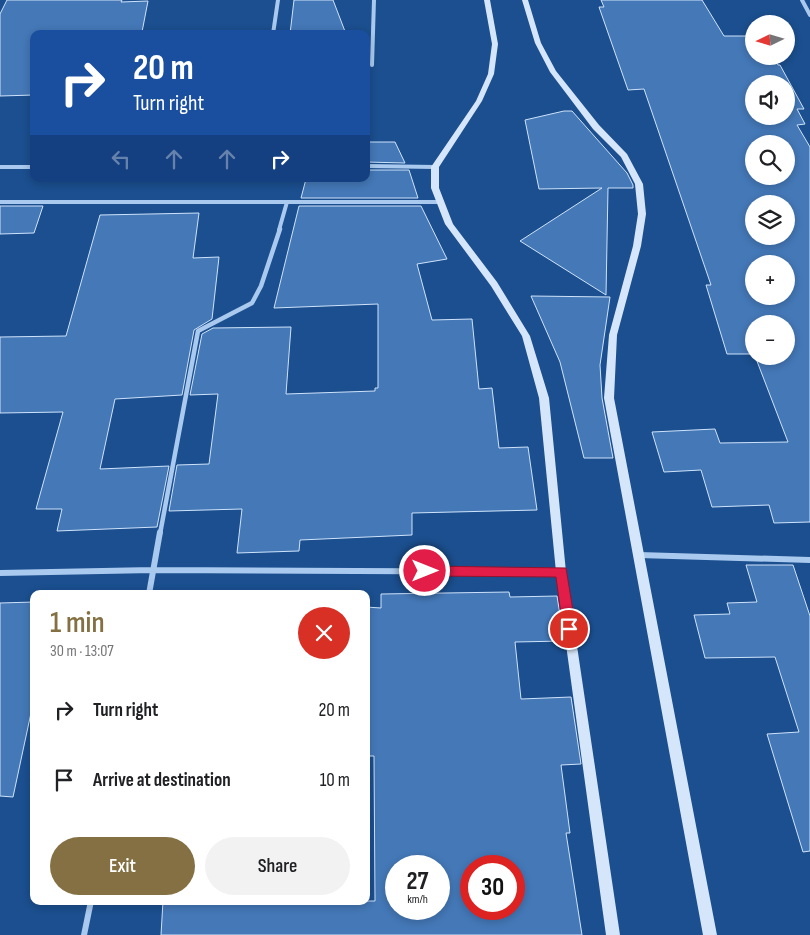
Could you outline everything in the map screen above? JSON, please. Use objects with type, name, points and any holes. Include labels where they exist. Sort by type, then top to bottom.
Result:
[{"type":"main road","points":[[487,0],[495,44],[491,74],[479,101],[435,167],[435,188],[449,224],[494,284],[526,336],[544,398],[561,572],[613,935]]},
{"type":"main road","points":[[525,0],[538,43],[553,72],[596,127],[624,156],[639,184],[642,214],[637,246],[613,336],[609,398],[710,935]]},
{"type":"street","points":[[274,30],[278,0]]},
{"type":"street","points":[[372,65],[374,0]]},
{"type":"street","points":[[802,0],[810,15]]},
{"type":"street","points":[[370,166],[435,167]]},
{"type":"street","points":[[0,167],[30,167]]},
{"type":"street","points":[[0,202],[440,202]]},
{"type":"street","points":[[150,590],[198,330],[211,322],[226,319],[257,299],[287,202]]},
{"type":"street","points":[[639,555],[810,560]]},
{"type":"street","points":[[0,573],[153,570],[561,572]]},
{"type":"street","points":[[84,935],[90,905]]},
{"type":"building","points":[[7,0],[148,1],[142,30],[30,30],[30,95],[0,96],[0,14]]},
{"type":"building","points":[[294,0],[333,0],[344,30],[290,30]]},
{"type":"building","points":[[601,0],[702,0],[724,36],[745,36],[745,65],[780,65],[785,75],[745,75],[745,125],[795,125],[795,92],[804,109],[797,109],[805,124],[797,125],[810,147],[810,522],[774,523],[769,505],[712,507],[701,470],[664,472],[652,432],[715,429],[720,443],[788,442],[758,365],[795,365],[795,315],[745,315],[745,354],[727,354],[706,285],[711,285],[644,89],[628,90],[599,7],[604,7]]},
{"type":"building","points":[[564,111],[572,111],[627,173],[633,185],[633,188],[608,188],[606,295],[520,241],[602,188],[539,189],[525,120]]},
{"type":"building","points":[[370,142],[395,142],[405,163],[370,162]]},
{"type":"building","points":[[370,170],[409,170],[418,198],[301,198],[305,182],[370,182]]},
{"type":"building","points":[[0,206],[43,206],[34,233],[0,234]]},
{"type":"building","points":[[299,206],[421,206],[447,259],[417,264],[432,320],[472,319],[479,389],[492,388],[499,448],[528,447],[537,510],[412,513],[412,535],[300,540],[299,551],[237,553],[242,509],[169,511],[177,465],[209,464],[218,394],[190,395],[202,334],[213,328],[291,327],[286,394],[375,391],[375,388],[378,388],[378,304],[274,308]]},
{"type":"building","points":[[199,213],[193,258],[219,257],[212,319],[194,330],[182,395],[115,399],[100,469],[169,466],[157,527],[57,531],[62,509],[36,509],[63,412],[0,413],[0,337],[66,336],[100,215]]},
{"type":"building","points":[[531,296],[610,297],[600,365],[602,398],[613,458],[584,458],[560,362]]},
{"type":"building","points":[[746,565],[793,565],[810,616],[810,851],[803,852],[767,734],[799,732],[775,657],[705,658],[694,615],[730,614],[727,603],[757,602]]},
{"type":"building","points":[[509,592],[510,597],[557,596],[564,641],[515,642],[521,699],[571,697],[581,764],[561,765],[570,833],[566,833],[582,935],[161,935],[163,905],[370,905],[370,901],[375,901],[374,756],[370,756],[370,607],[381,608],[381,594]]},
{"type":"building","points":[[30,602],[30,718],[13,797],[0,796],[0,603]]},
{"type":"route","points":[[425,571],[561,572],[569,629]]}]
